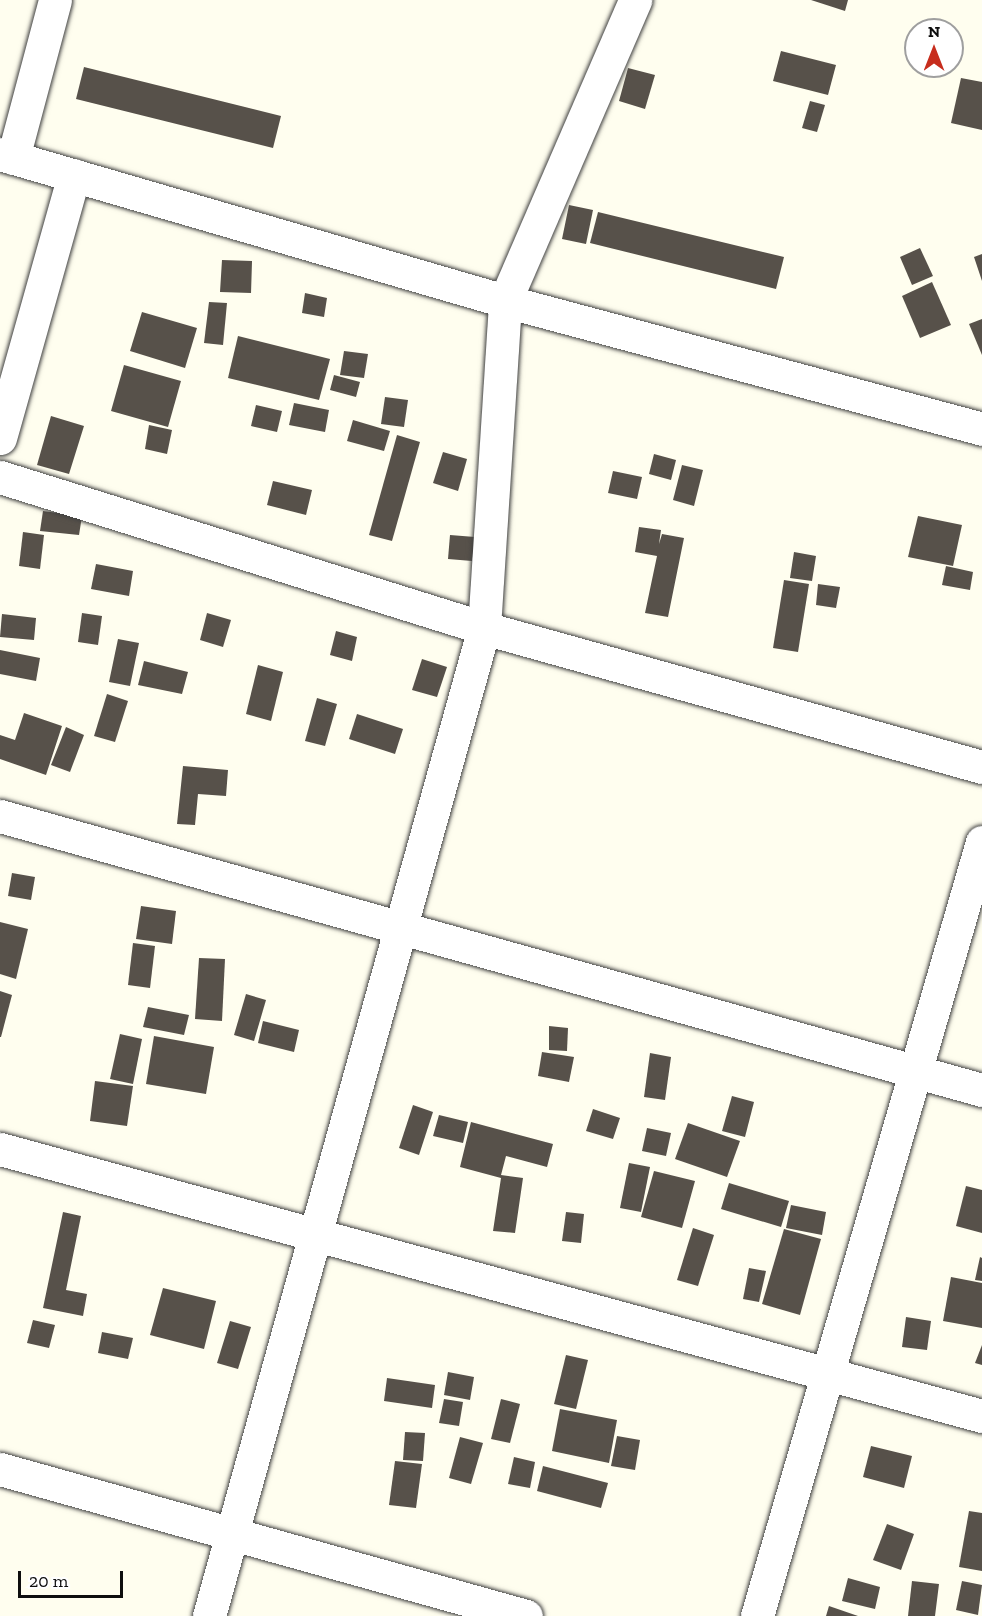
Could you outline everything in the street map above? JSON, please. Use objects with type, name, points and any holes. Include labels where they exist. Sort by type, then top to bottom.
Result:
[{"type":"street","points":[[55,0],[6,156],[504,301],[982,429]]},
{"type":"street","points":[[209,1616],[484,628],[504,301],[635,0]]},
{"type":"street","points":[[0,438],[74,175]]},
{"type":"street","points":[[0,477],[484,628],[982,766]]},
{"type":"street","points":[[0,816],[982,1090]]},
{"type":"street","points":[[757,1616],[982,842]]},
{"type":"street","points":[[0,1149],[982,1416]]},
{"type":"street","points":[[0,1469],[526,1616]]},
{"type":"building","points":[[811,0],[848,0],[845,11]]},
{"type":"building","points":[[781,51],[836,65],[828,95],[773,81]]},
{"type":"building","points":[[84,67],[281,116],[273,148],[76,99]]},
{"type":"building","points":[[628,68],[655,75],[645,109],[619,101]]},
{"type":"building","points":[[961,78],[982,82],[982,130],[951,123]]},
{"type":"building","points":[[810,101],[825,105],[817,132],[802,128]]},
{"type":"building","points":[[569,205],[593,210],[586,244],[562,239]]},
{"type":"building","points":[[598,212],[784,257],[776,289],[590,243]]},
{"type":"building","points":[[920,248],[933,276],[912,285],[900,257]]},
{"type":"building","points":[[982,254],[982,281],[974,257]]},
{"type":"building","points":[[222,260],[252,261],[251,293],[220,292]]},
{"type":"building","points":[[932,282],[951,325],[920,338],[902,296]]},
{"type":"building","points":[[305,293],[327,298],[324,317],[302,313]]},
{"type":"building","points":[[209,302],[227,303],[223,345],[204,343]]},
{"type":"building","points":[[142,312],[197,328],[185,368],[130,351]]},
{"type":"building","points":[[982,319],[982,355],[969,324]]},
{"type":"building","points":[[238,336],[330,359],[319,400],[228,378]]},
{"type":"building","points":[[344,351],[368,354],[364,378],[340,375]]},
{"type":"building","points":[[124,365],[181,381],[168,427],[111,411]]},
{"type":"building","points":[[334,375],[360,382],[356,397],[330,390]]},
{"type":"building","points":[[385,397],[408,400],[404,427],[381,424]]},
{"type":"building","points":[[294,403],[329,410],[325,432],[289,425]]},
{"type":"building","points":[[256,405],[282,411],[277,432],[251,426]]},
{"type":"building","points":[[51,416],[84,426],[69,474],[37,465]]},
{"type":"building","points":[[353,420],[390,431],[384,451],[347,441]]},
{"type":"building","points":[[149,425],[172,430],[167,454],[145,449]]},
{"type":"building","points":[[397,435],[420,442],[392,541],[369,535]]},
{"type":"building","points":[[443,452],[467,459],[458,491],[433,483]]},
{"type":"building","points":[[654,454],[676,460],[671,480],[649,474]]},
{"type":"building","points":[[682,465],[703,470],[694,506],[673,500]]},
{"type":"building","points":[[613,471],[642,477],[637,499],[608,493]]},
{"type":"building","points":[[273,481],[312,490],[306,515],[267,505]]},
{"type":"building","points":[[43,511],[82,516],[79,535],[40,531]]},
{"type":"building","points":[[918,516],[962,525],[953,566],[908,557]]},
{"type":"building","points":[[639,527],[661,530],[659,544],[662,534],[684,538],[668,617],[645,613],[657,556],[635,552]]},
{"type":"building","points":[[23,532],[44,535],[40,569],[19,566]]},
{"type":"building","points":[[450,535],[475,537],[472,561],[448,559]]},
{"type":"building","points":[[794,552],[816,556],[812,581],[790,578]]},
{"type":"building","points":[[96,564],[133,571],[129,596],[91,589]]},
{"type":"building","points":[[946,566],[973,572],[970,590],[942,585]]},
{"type":"building","points":[[784,580],[809,584],[798,652],[773,648]]},
{"type":"building","points":[[818,584],[840,587],[836,608],[816,605]]},
{"type":"building","points":[[82,613],[102,616],[98,645],[78,642]]},
{"type":"building","points":[[207,613],[231,620],[223,647],[200,640]]},
{"type":"building","points":[[2,614],[36,618],[34,640],[0,637]]},
{"type":"building","points":[[336,631],[357,637],[352,661],[330,655]]},
{"type":"building","points":[[118,639],[139,643],[130,686],[109,682]]},
{"type":"building","points":[[0,650],[40,658],[36,681],[0,674]]},
{"type":"building","points":[[422,659],[447,667],[437,697],[412,690]]},
{"type":"building","points":[[144,661],[188,672],[182,694],[138,685]]},
{"type":"building","points":[[258,665],[283,672],[271,721],[246,714]]},
{"type":"building","points":[[107,694],[128,701],[115,742],[94,736]]},
{"type":"building","points":[[317,698],[337,704],[325,746],[305,741]]},
{"type":"building","points":[[24,713],[62,726],[46,775],[0,759],[0,735],[15,740]]},
{"type":"building","points":[[357,714],[403,729],[395,754],[349,739]]},
{"type":"building","points":[[66,727],[84,735],[70,772],[51,765]]},
{"type":"building","points":[[183,766],[228,770],[226,796],[198,794],[195,825],[177,824]]},
{"type":"building","points":[[12,873],[35,877],[31,900],[8,896]]},
{"type":"building","points":[[141,906],[176,911],[172,944],[136,939]]},
{"type":"building","points":[[0,922],[28,929],[16,979],[0,974]]},
{"type":"building","points":[[133,943],[155,946],[150,988],[128,985]]},
{"type":"building","points":[[199,958],[225,959],[222,1021],[195,1019]]},
{"type":"building","points":[[0,991],[12,995],[1,1037],[0,1037]]},
{"type":"building","points":[[246,994],[266,1000],[254,1041],[234,1035]]},
{"type":"building","points":[[148,1007],[189,1015],[184,1035],[143,1027]]},
{"type":"building","points":[[263,1021],[299,1030],[294,1052],[258,1043]]},
{"type":"building","points":[[549,1026],[568,1028],[567,1051],[549,1050]]},
{"type":"building","points":[[120,1034],[142,1039],[133,1084],[110,1079]]},
{"type":"building","points":[[154,1036],[214,1047],[206,1094],[146,1084]]},
{"type":"building","points":[[542,1052],[574,1057],[569,1082],[538,1076]]},
{"type":"building","points":[[650,1053],[671,1057],[665,1100],[644,1097]]},
{"type":"building","points":[[95,1081],[133,1086],[127,1126],[90,1121]]},
{"type":"building","points":[[732,1096],[754,1102],[745,1137],[722,1131]]},
{"type":"building","points":[[413,1105],[433,1112],[419,1155],[399,1148]]},
{"type":"building","points":[[593,1109],[620,1118],[613,1139],[586,1131]]},
{"type":"building","points":[[439,1115],[468,1122],[463,1143],[433,1136]]},
{"type":"building","points":[[471,1122],[553,1144],[547,1167],[506,1156],[501,1175],[523,1178],[515,1233],[493,1231],[501,1178],[460,1167]]},
{"type":"building","points":[[688,1123],[740,1141],[727,1177],[675,1159]]},
{"type":"building","points":[[647,1128],[671,1133],[666,1156],[642,1151]]},
{"type":"building","points":[[629,1163],[650,1167],[641,1212],[620,1208]]},
{"type":"building","points":[[654,1171],[695,1181],[682,1228],[641,1217]]},
{"type":"building","points":[[729,1183],[789,1201],[781,1227],[721,1209]]},
{"type":"building","points":[[966,1186],[982,1190],[982,1233],[956,1226]]},
{"type":"building","points":[[791,1205],[826,1212],[822,1235],[786,1228]]},
{"type":"building","points":[[63,1212],[81,1216],[66,1290],[87,1294],[83,1316],[43,1308]]},
{"type":"building","points":[[566,1212],[584,1214],[581,1243],[562,1241]]},
{"type":"building","points":[[693,1228],[714,1235],[698,1286],[677,1280]]},
{"type":"building","points":[[784,1229],[821,1239],[800,1315],[762,1304]]},
{"type":"building","points":[[980,1257],[982,1258],[982,1281],[975,1280]]},
{"type":"building","points":[[749,1268],[766,1271],[759,1302],[743,1299]]},
{"type":"building","points":[[951,1277],[982,1283],[982,1328],[943,1321]]},
{"type":"building","points":[[163,1288],[216,1301],[204,1349],[150,1335]]},
{"type":"building","points":[[906,1317],[931,1321],[927,1350],[902,1347]]},
{"type":"building","points":[[33,1320],[55,1325],[49,1348],[27,1343]]},
{"type":"building","points":[[230,1321],[251,1327],[238,1369],[217,1363]]},
{"type":"building","points":[[102,1332],[133,1338],[128,1359],[98,1353]]},
{"type":"building","points":[[982,1345],[982,1365],[975,1363]]},
{"type":"building","points":[[566,1355],[588,1360],[576,1409],[554,1404]]},
{"type":"building","points":[[448,1372],[474,1377],[470,1400],[444,1395]]},
{"type":"building","points":[[387,1378],[435,1385],[432,1408],[384,1401]]},
{"type":"building","points":[[444,1399],[463,1402],[459,1426],[439,1423]]},
{"type":"building","points":[[501,1399],[520,1404],[510,1443],[491,1439]]},
{"type":"building","points":[[560,1409],[617,1420],[609,1463],[552,1451]]},
{"type":"building","points":[[405,1432],[425,1433],[423,1461],[403,1460]]},
{"type":"building","points":[[617,1436],[640,1440],[635,1470],[611,1466]]},
{"type":"building","points":[[460,1437],[483,1443],[471,1484],[449,1478]]},
{"type":"building","points":[[871,1446],[912,1456],[904,1488],[863,1477]]},
{"type":"building","points":[[514,1457],[535,1462],[530,1488],[508,1484]]},
{"type":"building","points":[[395,1461],[422,1464],[416,1508],[389,1505]]},
{"type":"building","points":[[543,1466],[608,1483],[601,1508],[537,1491]]},
{"type":"building","points":[[969,1511],[982,1513],[982,1571],[959,1567]]},
{"type":"building","points":[[887,1524],[914,1534],[901,1570],[873,1560]]},
{"type":"building","points":[[848,1578],[880,1587],[875,1609],[842,1601]]},
{"type":"building","points":[[912,1581],[939,1584],[935,1616],[908,1616]]},
{"type":"building","points":[[962,1581],[982,1585],[978,1615],[956,1610]]},
{"type":"building","points":[[829,1606],[858,1616],[826,1616]]}]
